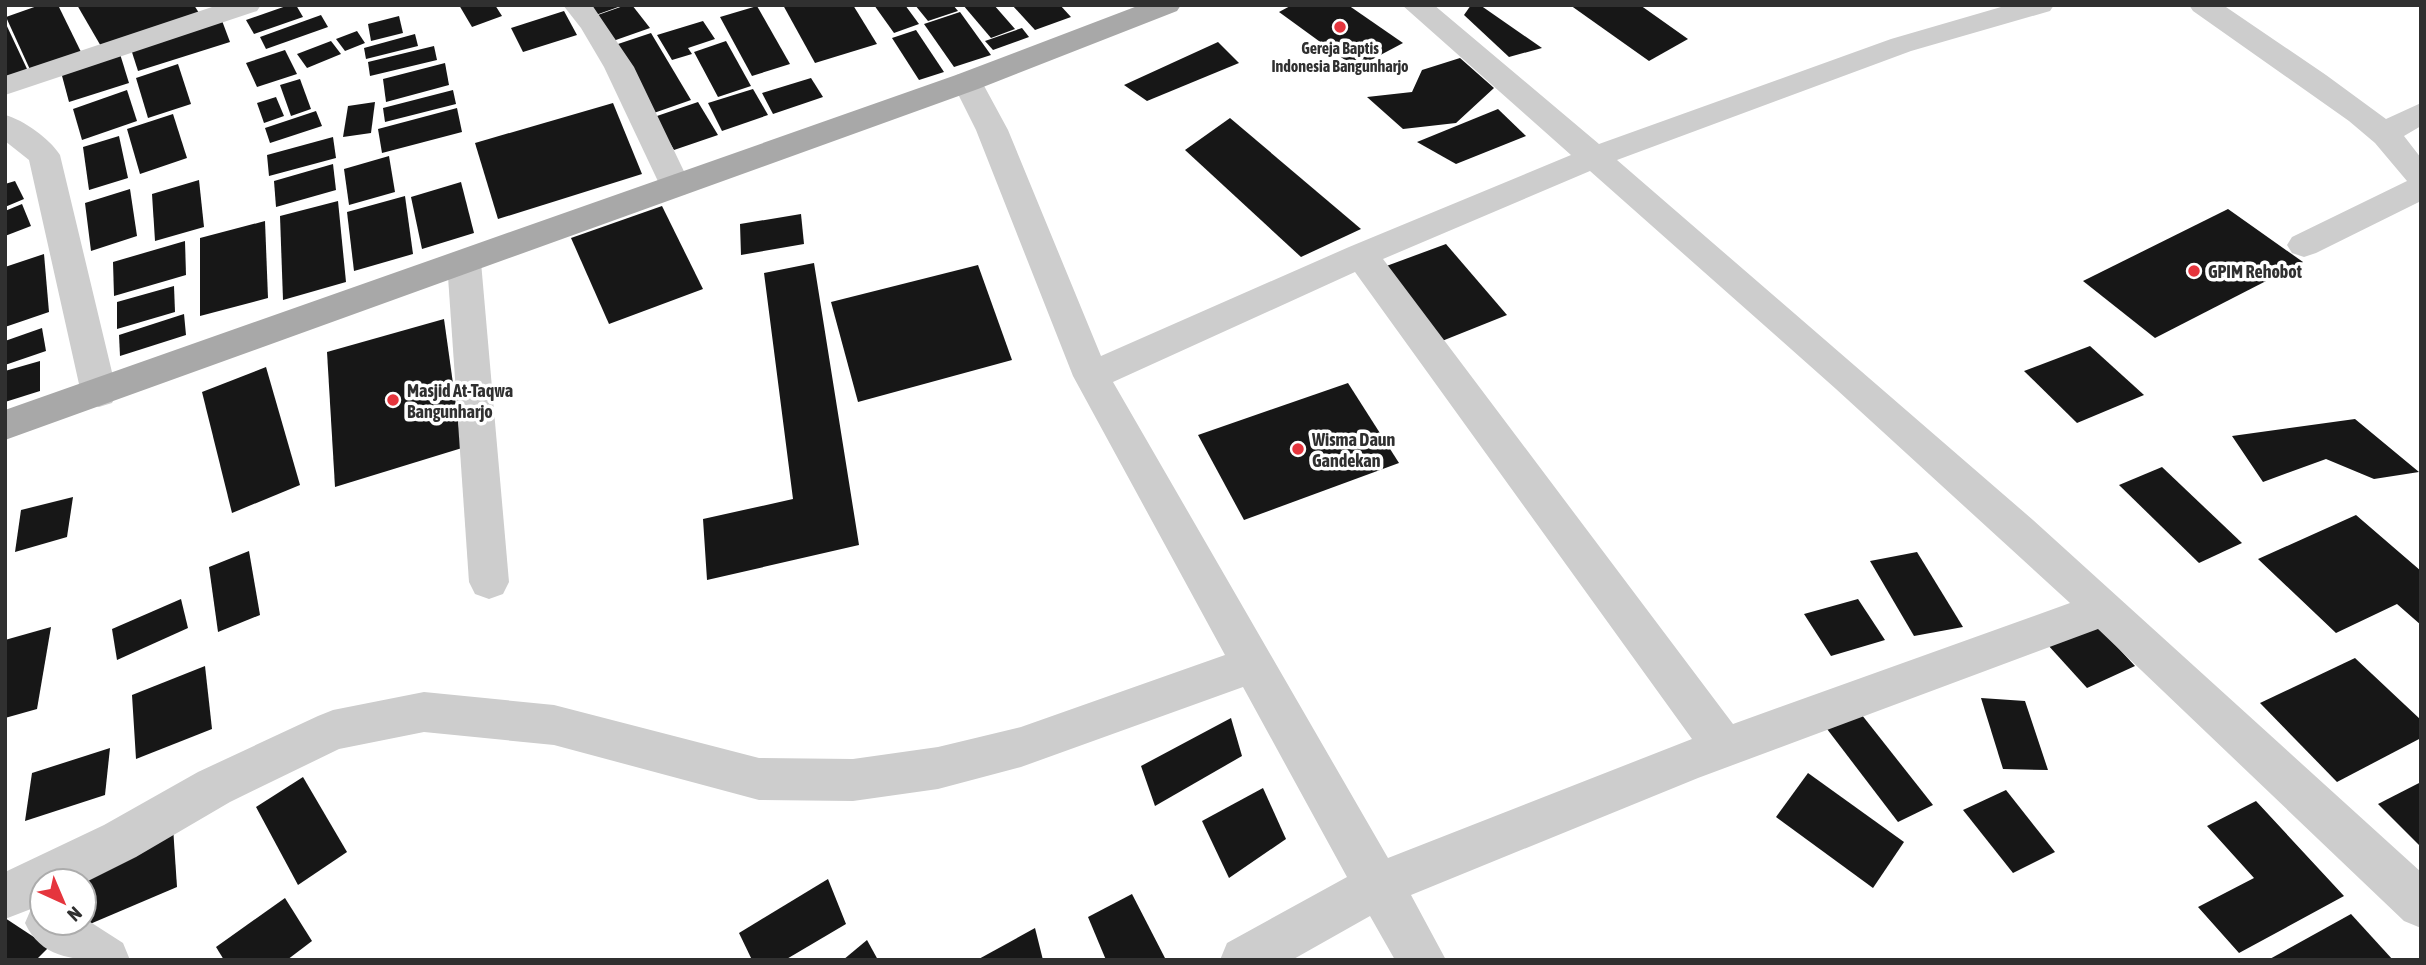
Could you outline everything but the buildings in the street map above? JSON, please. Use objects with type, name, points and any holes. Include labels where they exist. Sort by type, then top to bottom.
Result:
[{"type":"main road","points":[[5,425],[967,82],[1167,5]]},
{"type":"street","points":[[5,86],[247,5]]},
{"type":"street","points":[[577,5],[592,22],[616,64],[675,186]]},
{"type":"street","points":[[1416,5],[1595,158],[2104,609],[2421,904]]},
{"type":"street","points":[[1091,376],[1361,255],[1595,158],[1901,45],[2040,5]]},
{"type":"street","points":[[2203,5],[2293,65],[2384,134],[2412,169],[2421,175]]},
{"type":"street","points":[[967,82],[997,142],[1091,376],[1377,886],[1422,960]]},
{"type":"street","points":[[2384,134],[2421,113]]},
{"type":"street","points":[[5,125],[44,155],[99,393]]},
{"type":"street","points":[[2304,246],[2421,187]]},
{"type":"street","points":[[1361,255],[1724,747]]},
{"type":"street","points":[[464,262],[489,582]]},
{"type":"street","points":[[1244,960],[1377,886],[1724,747],[2104,609]]},
{"type":"street","points":[[18,903],[214,787],[333,730],[424,712],[554,725],[759,779],[853,780],[938,768],[1021,747],[1253,664]]},
{"type":"street","points":[[71,937],[106,960]]},
{"type":"place","name":"Gereja Baptis Indonesia Bangunharjo","points":[[1340,27]]},
{"type":"place","name":"GPIM Rehobot","points":[[2194,271]]},
{"type":"place","name":"Masjid At-Taqwa Bangunharjo","points":[[393,400]]},
{"type":"place","name":"Wisma Daun Gandekan","points":[[1298,449]]}]
